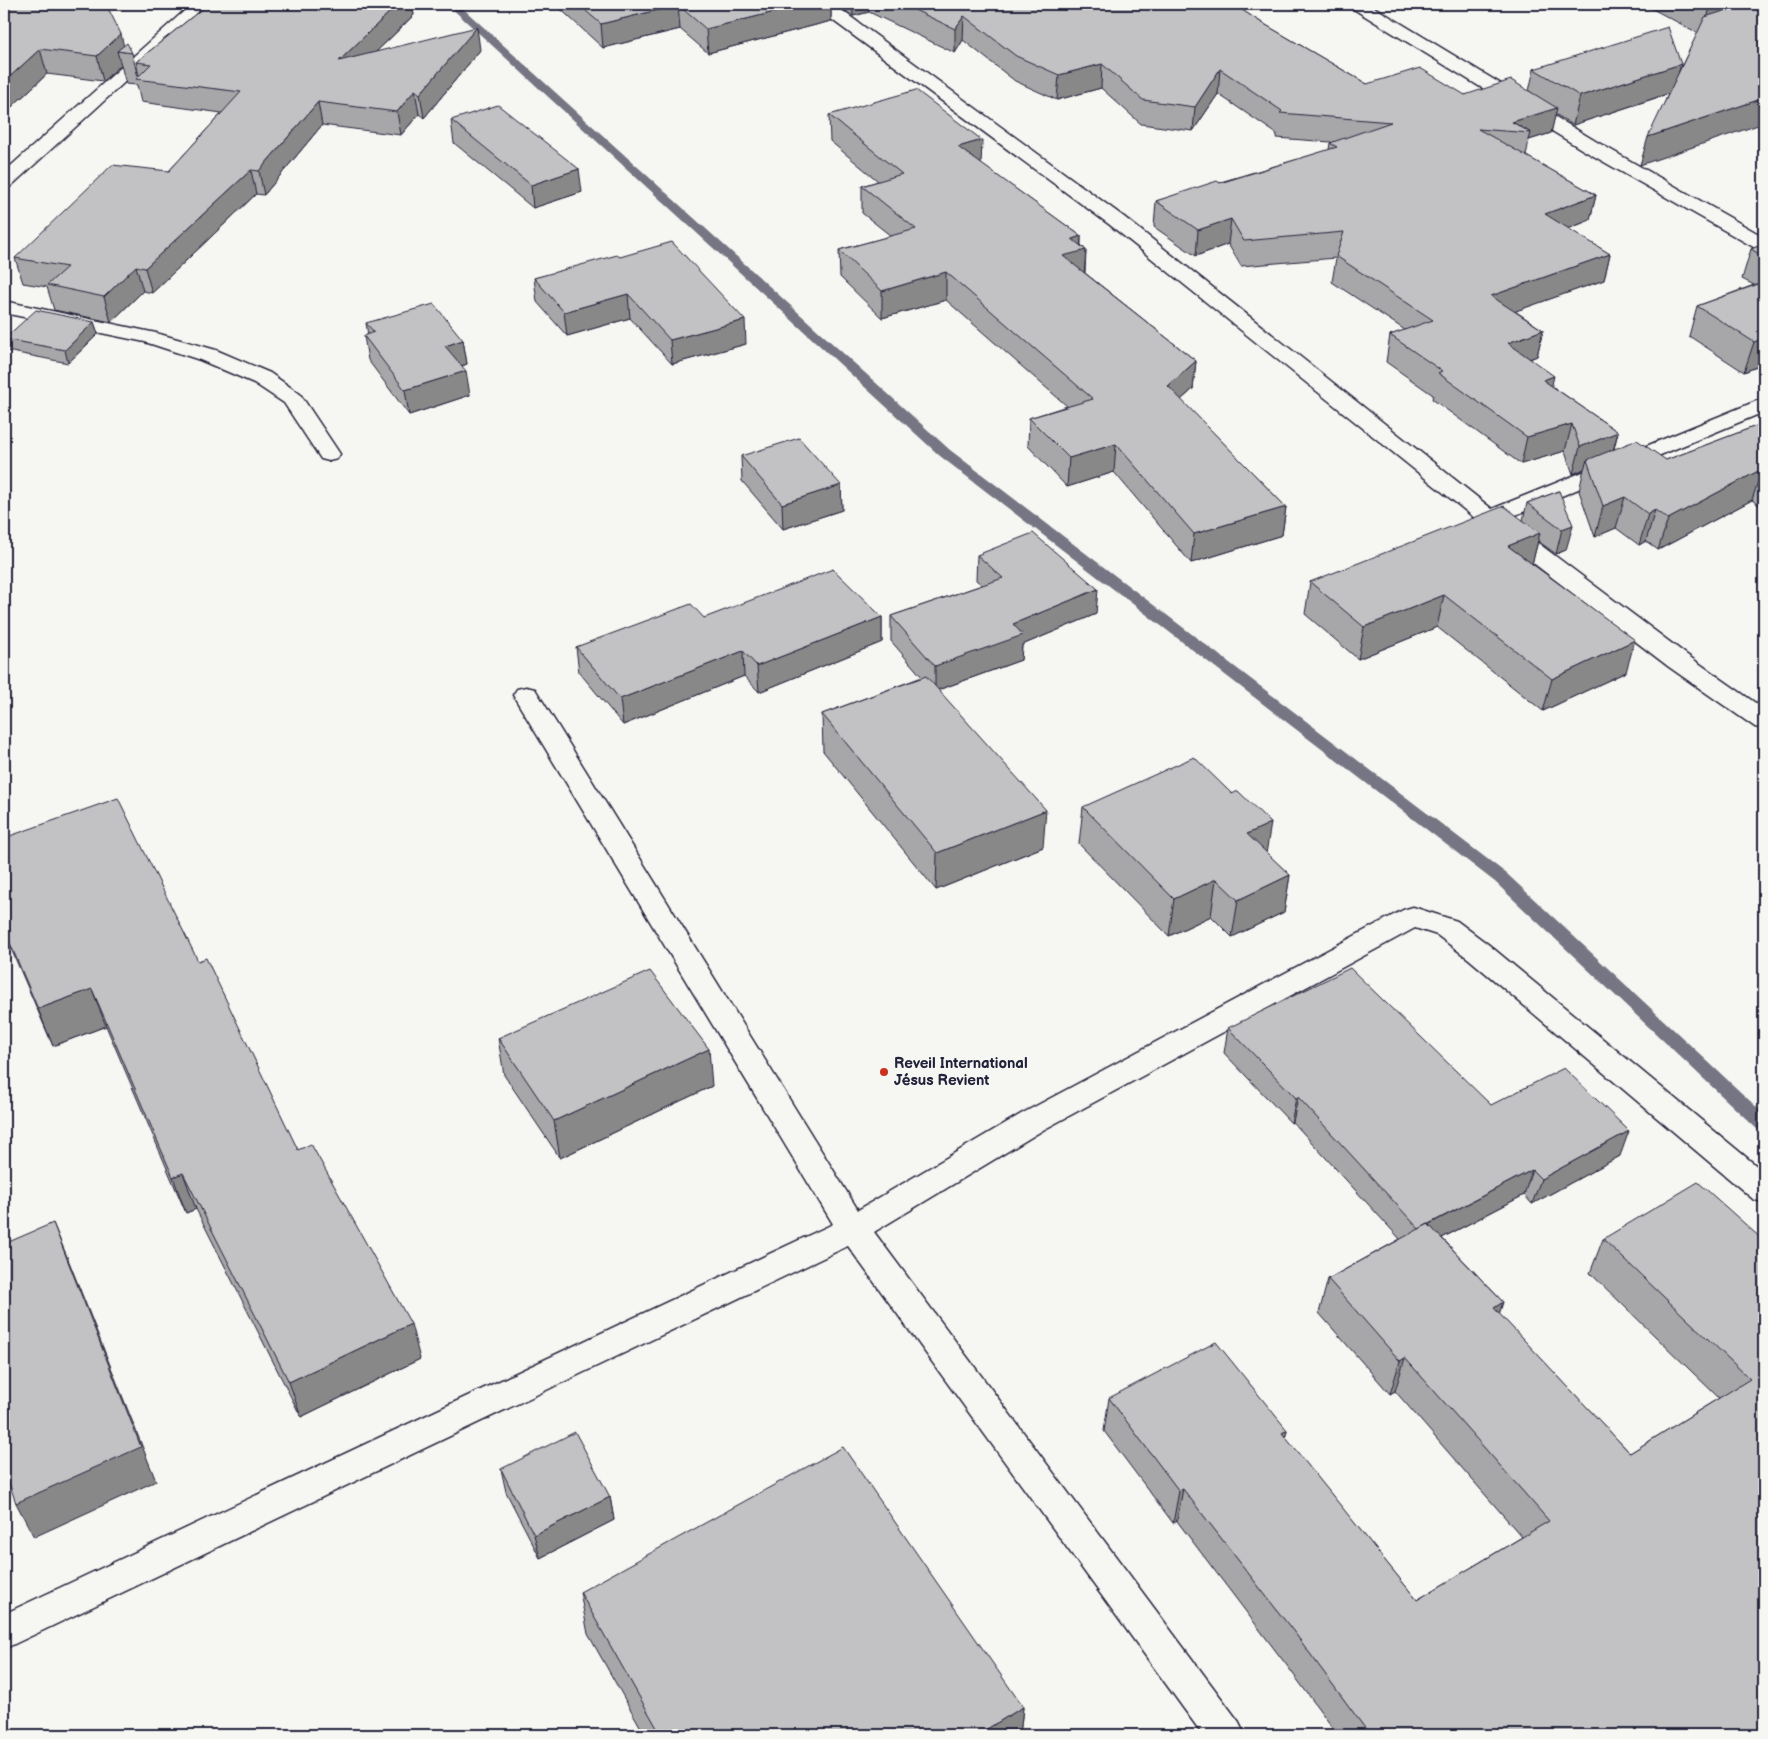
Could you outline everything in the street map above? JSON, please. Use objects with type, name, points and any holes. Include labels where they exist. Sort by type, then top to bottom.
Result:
[{"type":"street","points":[[4,182],[202,4]]},
{"type":"street","points":[[822,4],[1117,221],[1489,518],[1678,661],[1764,722]]},
{"type":"street","points":[[1358,4],[1590,146],[1764,245]]},
{"type":"street","points":[[4,307],[149,337],[208,355],[262,378],[292,399],[329,454]]},
{"type":"street","points":[[1489,518],[1764,404]]},
{"type":"street","points":[[526,695],[853,1229],[1226,1735]]},
{"type":"street","points":[[4,1632],[853,1229],[1032,1122],[1413,917],[1447,928],[1479,952],[1764,1190]]},
{"type":"building","points":[[4,4],[98,4],[108,8],[121,34],[97,56],[40,49],[4,82]]},
{"type":"building","points":[[208,4],[398,4],[339,61],[477,27],[420,94],[415,90],[397,112],[318,102],[259,171],[251,170],[145,268],[136,266],[104,297],[47,285],[67,267],[15,258],[112,165],[169,171],[241,92],[136,79],[151,64],[136,62]]},
{"type":"building","points":[[578,4],[807,4],[706,29],[678,5],[601,24]]},
{"type":"building","points":[[902,4],[1233,4],[1367,84],[1420,68],[1465,95],[1511,80],[1557,108],[1512,122],[1531,133],[1478,129],[1596,195],[1545,214],[1610,254],[1491,296],[1543,330],[1508,343],[1554,376],[1543,380],[1618,432],[1580,447],[1572,424],[1527,437],[1438,373],[1442,371],[1390,335],[1433,320],[1336,256],[1344,232],[1244,241],[1231,219],[1198,230],[1156,201],[1217,181],[1220,183],[1337,147],[1330,143],[1391,122],[1280,113],[1282,111],[1220,69],[1195,107],[1143,100],[1102,64],[1059,75],[1016,56],[964,16],[955,29]]},
{"type":"building","points":[[1703,4],[1722,4],[1710,7]]},
{"type":"building","points":[[1746,4],[1764,13],[1764,98],[1648,137],[1705,17]]},
{"type":"building","points":[[1668,27],[1681,64],[1580,96],[1534,69]]},
{"type":"building","points":[[127,43],[132,53],[117,51]]},
{"type":"building","points":[[916,90],[982,140],[958,147],[1081,236],[1072,239],[1086,250],[1063,256],[1196,361],[1168,386],[1286,507],[1194,534],[1116,444],[1069,458],[1029,418],[1093,399],[946,272],[882,291],[839,250],[916,229],[862,186],[902,174],[829,115]]},
{"type":"building","points":[[498,105],[579,169],[531,185],[451,120]]},
{"type":"building","points":[[672,242],[745,320],[670,340],[628,294],[564,312],[534,278],[617,255],[620,257]]},
{"type":"building","points":[[1764,244],[1764,257],[1751,249]]},
{"type":"building","points":[[1764,282],[1764,338],[1754,342],[1697,306]]},
{"type":"building","points":[[434,304],[463,340],[445,346],[466,371],[405,390],[364,336],[374,332],[366,323]]},
{"type":"building","points":[[36,310],[94,322],[65,350],[4,339]]},
{"type":"building","points":[[1764,423],[1764,471],[1762,469],[1668,519],[1655,510],[1648,514],[1625,497],[1603,506],[1587,460],[1637,440],[1666,460]]},
{"type":"building","points":[[799,438],[841,485],[782,504],[741,456]]},
{"type":"building","points":[[1559,491],[1573,525],[1562,529],[1527,503]]},
{"type":"building","points":[[1504,506],[1540,533],[1508,546],[1635,640],[1552,679],[1444,595],[1364,627],[1310,582]]},
{"type":"building","points":[[1033,533],[1098,589],[1013,624],[1023,635],[935,666],[891,616],[1003,578],[977,555]]},
{"type":"building","points":[[833,569],[882,617],[757,666],[743,651],[620,699],[576,647],[691,604],[704,618]]},
{"type":"building","points":[[926,676],[1046,810],[937,853],[822,714]]},
{"type":"building","points":[[1194,757],[1232,794],[1238,791],[1271,823],[1247,834],[1290,875],[1238,900],[1216,879],[1174,899],[1083,807]]},
{"type":"building","points":[[118,798],[198,961],[206,958],[298,1150],[311,1144],[411,1324],[289,1382],[183,1173],[173,1177],[92,989],[38,1009],[4,929],[4,838]]},
{"type":"building","points":[[1350,968],[1491,1105],[1564,1068],[1629,1131],[1541,1179],[1532,1170],[1419,1229],[1298,1097],[1296,1098],[1228,1028]]},
{"type":"building","points":[[650,971],[709,1049],[554,1121],[498,1038]]},
{"type":"building","points":[[1698,1182],[1764,1241],[1764,1735],[1370,1735],[1297,1636],[1183,1489],[1179,1491],[1109,1398],[1216,1342],[1287,1430],[1282,1433],[1417,1600],[1549,1521],[1405,1358],[1400,1361],[1328,1279],[1428,1224],[1503,1302],[1494,1308],[1630,1453],[1750,1379],[1603,1239]]},
{"type":"building","points":[[53,1223],[141,1447],[16,1503],[4,1469],[4,1244]]},
{"type":"building","points":[[575,1432],[610,1497],[534,1535],[501,1469]]},
{"type":"building","points":[[843,1447],[1023,1707],[977,1735],[661,1735],[580,1592]]},
{"type":"waterway","points":[[452,4],[945,453],[1501,878],[1764,1125]]},
{"type":"place","name":"Reveil International Jésus Revient","points":[[884,1072]]}]
